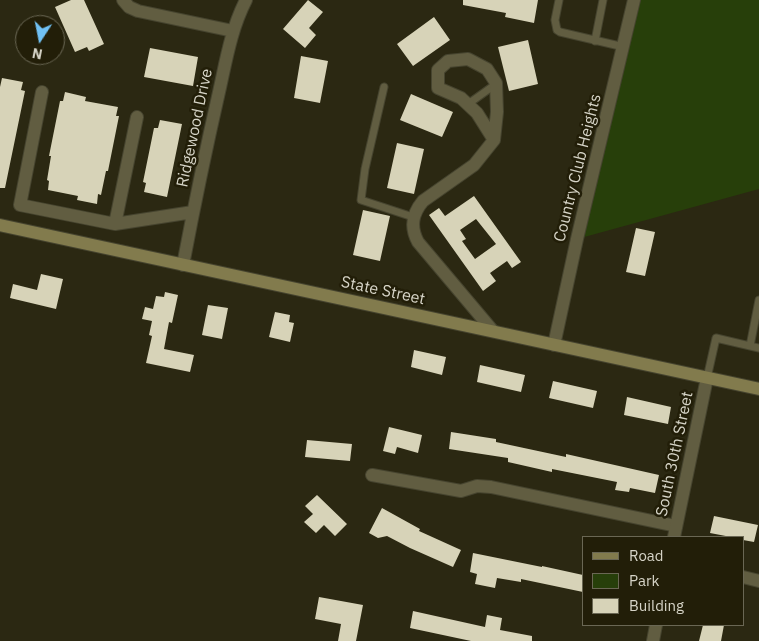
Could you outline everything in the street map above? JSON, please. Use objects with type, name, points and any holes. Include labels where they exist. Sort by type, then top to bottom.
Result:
[{"type":"main road","name":"State Street","points":[[0,225],[759,389]]},
{"type":"street","points":[[123,0],[129,7],[138,12],[233,32]]},
{"type":"street","name":"Ridgewood Drive","points":[[183,265],[212,120],[233,32],[240,10],[246,0]]},
{"type":"street","name":"Country Club Heights","points":[[554,345],[579,229],[634,0]]},
{"type":"street","points":[[493,331],[418,242],[412,228],[413,217],[419,206],[474,165],[494,140],[497,112],[496,83],[487,69],[468,59],[448,60],[438,70],[438,88],[461,98],[468,104],[494,140]]},
{"type":"street","points":[[42,92],[20,205],[115,224],[193,212]]},
{"type":"street","points":[[115,224],[137,117]]},
{"type":"street","name":"South 30th Street","points":[[675,532],[707,378]]},
{"type":"street","points":[[372,475],[461,491],[477,486],[491,487],[675,532]]},
{"type":"street","points":[[744,578],[759,581]]},
{"type":"street","points":[[653,641],[656,626]]},
{"type":"lane","points":[[560,0],[555,20],[557,30],[624,47]]},
{"type":"lane","points":[[595,41],[603,0]]},
{"type":"lane","points":[[468,104],[496,83]]},
{"type":"lane","points":[[384,87],[365,169],[361,200],[413,217]]},
{"type":"lane","points":[[750,346],[759,300]]},
{"type":"lane","points":[[707,378],[716,338],[759,348]]},
{"type":"green space","points":[[634,0],[759,0],[759,189],[577,239]]},
{"type":"building","points":[[71,0],[84,0],[104,44],[89,51],[87,47],[75,52],[65,30],[65,15],[59,15],[55,7]]},
{"type":"building","points":[[308,0],[323,12],[309,28],[316,35],[305,48],[283,29]]},
{"type":"building","points":[[463,0],[538,0],[534,23],[505,17],[506,13],[463,5]]},
{"type":"building","points":[[434,17],[450,40],[413,66],[397,44]]},
{"type":"building","points":[[528,40],[538,84],[509,91],[498,47]]},
{"type":"building","points":[[150,48],[198,57],[193,86],[144,77]]},
{"type":"building","points":[[301,56],[328,61],[320,103],[294,98]]},
{"type":"building","points":[[2,78],[23,82],[21,90],[25,91],[5,188],[0,188],[0,87]]},
{"type":"building","points":[[65,92],[86,97],[85,101],[118,107],[116,116],[119,116],[108,171],[106,171],[101,195],[98,194],[97,204],[77,200],[78,196],[48,190],[49,181],[47,180],[51,156],[49,156],[60,101],[63,101]]},
{"type":"building","points":[[411,94],[453,112],[442,137],[400,120]]},
{"type":"building","points":[[160,120],[182,124],[167,197],[144,192],[146,183],[143,182],[154,128],[158,128]]},
{"type":"building","points":[[397,143],[424,149],[414,194],[387,188]]},
{"type":"building","points":[[474,196],[521,262],[512,268],[507,261],[490,273],[496,281],[483,291],[429,215],[439,208],[445,216]],"holes":[[[476,219],[496,244],[475,259],[462,241],[466,239],[460,230]]]},
{"type":"building","points":[[363,210],[390,216],[380,261],[353,255]]},
{"type":"building","points":[[636,228],[655,232],[645,276],[626,272]]},
{"type":"building","points":[[41,274],[63,279],[56,309],[10,298],[13,284],[37,290]]},
{"type":"building","points":[[165,292],[178,295],[172,323],[169,322],[164,349],[194,355],[190,372],[146,363],[152,336],[149,335],[152,321],[142,319],[145,307],[153,309],[156,296],[164,297]]},
{"type":"building","points":[[208,305],[228,308],[222,339],[202,335]]},
{"type":"building","points":[[275,312],[290,315],[289,322],[294,323],[290,342],[269,337]]},
{"type":"building","points":[[414,350],[446,357],[442,375],[411,367]]},
{"type":"building","points":[[480,365],[525,375],[521,392],[477,382]]},
{"type":"building","points":[[553,381],[597,391],[593,408],[549,398]]},
{"type":"building","points":[[627,397],[671,407],[668,424],[624,415]]},
{"type":"building","points":[[389,427],[422,435],[418,453],[397,447],[395,454],[383,451]]},
{"type":"building","points":[[451,432],[496,439],[496,442],[566,457],[566,454],[659,475],[655,493],[630,488],[629,492],[615,490],[617,482],[552,469],[552,472],[508,462],[508,458],[449,449]]},
{"type":"building","points":[[307,440],[352,444],[350,461],[305,457]]},
{"type":"building","points":[[317,495],[347,524],[335,536],[324,525],[316,533],[304,522],[313,514],[305,506]]},
{"type":"building","points":[[382,508],[420,529],[419,531],[461,550],[453,567],[387,536],[378,538],[369,533]]},
{"type":"building","points":[[714,516],[758,525],[754,542],[744,540],[744,536],[726,536],[710,533]]},
{"type":"building","points":[[473,553],[582,575],[582,592],[521,579],[521,582],[497,578],[495,588],[475,584],[477,574],[470,572]]},
{"type":"building","points":[[319,597],[363,605],[356,641],[338,641],[341,624],[315,619]]},
{"type":"building","points":[[413,611],[485,627],[487,615],[502,618],[500,630],[532,636],[532,641],[471,641],[410,628]]},
{"type":"building","points":[[703,626],[724,626],[721,641],[699,641]]}]
